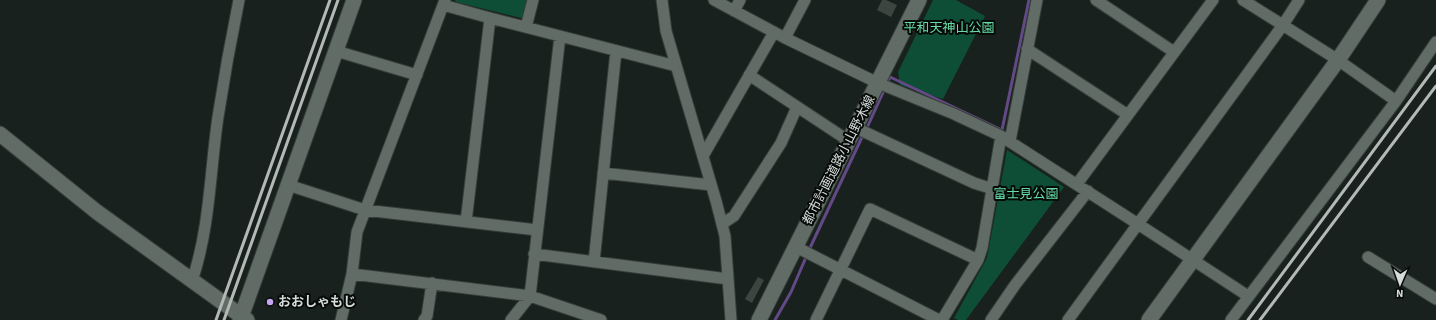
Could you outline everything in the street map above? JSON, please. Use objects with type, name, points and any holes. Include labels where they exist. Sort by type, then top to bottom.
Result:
[{"type":"street","points":[[192,281],[200,257],[208,206],[218,116],[239,0]]},
{"type":"street","points":[[0,134],[97,212],[243,319],[288,185],[354,0]]},
{"type":"street","points":[[526,27],[534,0]]},
{"type":"street","points":[[662,0],[666,31],[725,236],[731,320]]},
{"type":"street","points":[[714,0],[785,38],[878,83],[954,114],[1006,139],[1248,296]]},
{"type":"street","points":[[734,11],[740,0]]},
{"type":"street","points":[[785,38],[805,0]]},
{"type":"street","name":"都市計画道路小山野木線","points":[[759,320],[919,0]]},
{"type":"street","points":[[942,320],[978,260],[982,248],[993,189],[1027,49],[1037,0]]},
{"type":"street","points":[[1096,0],[1174,52]]},
{"type":"street","points":[[1077,184],[1212,0]]},
{"type":"street","points":[[1243,0],[1338,60],[1396,101]]},
{"type":"street","points":[[1068,320],[1283,25],[1299,0]]},
{"type":"street","points":[[1149,320],[1338,60],[1378,0]]},
{"type":"street","points":[[341,320],[352,274],[357,232],[444,2],[490,18],[676,66]]},
{"type":"street","points":[[466,222],[490,18]]},
{"type":"street","points":[[703,156],[774,32]]},
{"type":"street","points":[[511,320],[530,296],[560,36]]},
{"type":"street","points":[[1231,320],[1396,101],[1436,42]]},
{"type":"street","points":[[1027,49],[1128,115]]},
{"type":"street","points":[[336,51],[417,75]]},
{"type":"street","points":[[594,262],[616,51]]},
{"type":"street","points":[[749,75],[849,141]]},
{"type":"street","points":[[722,224],[734,216],[781,143],[797,107]]},
{"type":"street","points":[[856,128],[974,183],[993,189]]},
{"type":"street","points":[[603,173],[711,185]]},
{"type":"street","points":[[288,185],[365,210],[537,230]]},
{"type":"street","points":[[991,320],[1015,285],[1088,191]]},
{"type":"street","points":[[816,320],[870,209],[978,260]]},
{"type":"street","points":[[796,247],[939,320]]},
{"type":"street","points":[[534,254],[728,279]]},
{"type":"street","points":[[1368,257],[1436,299]]},
{"type":"street","points":[[352,274],[530,296],[601,320]]},
{"type":"street","points":[[424,320],[427,316],[432,284]]},
{"type":"green space","points":[[455,0],[529,0],[525,19],[456,2]]},
{"type":"green space","name":"平和天神山公園","points":[[933,0],[956,0],[985,16],[943,99],[900,85],[898,72]]},
{"type":"green space","name":"富士見公園","points":[[1007,150],[1064,187],[966,320],[958,320],[954,318],[987,258]]},
{"type":"building","points":[[882,0],[886,0],[897,5],[891,17],[877,10]]},
{"type":"building","points":[[758,277],[764,280],[752,303],[745,299]]},
{"type":"waterway","points":[[866,130],[890,77],[1002,130],[1029,0]]},
{"type":"waterway","points":[[809,250],[863,135]]},
{"type":"waterway","points":[[775,320],[791,292],[807,255]]},
{"type":"railway","points":[[216,320],[330,0]]},
{"type":"railway","points":[[224,320],[338,0]]},
{"type":"railway","points":[[1248,320],[1436,66]]},
{"type":"railway","points":[[1260,320],[1436,86]]},
{"type":"place","name":"おおしゃもじ","points":[[270,302]]}]
